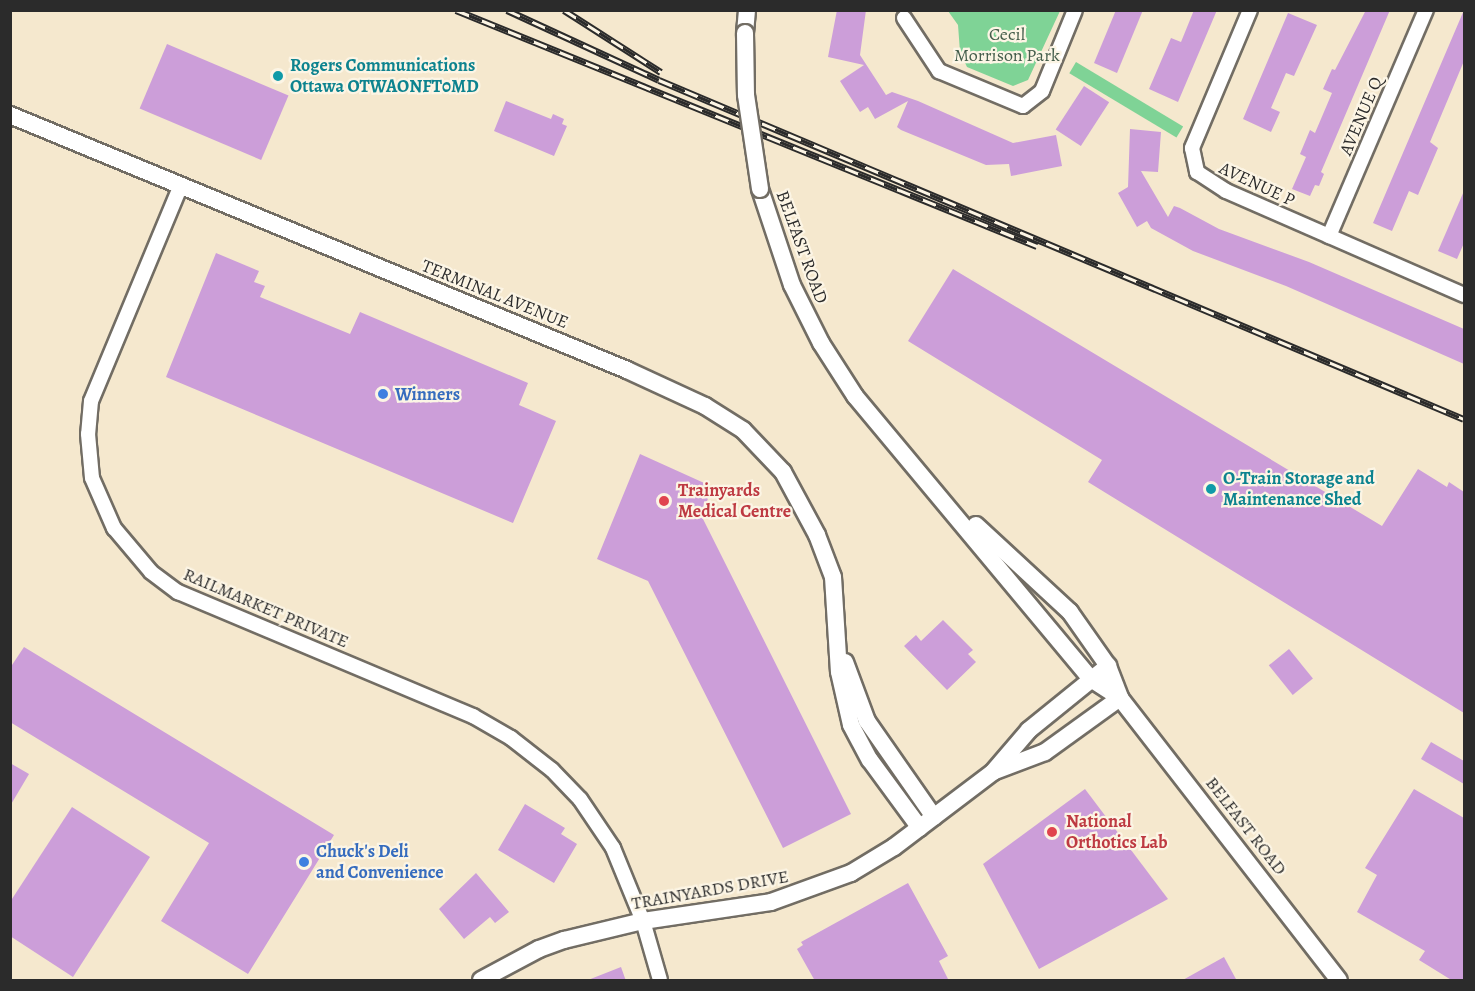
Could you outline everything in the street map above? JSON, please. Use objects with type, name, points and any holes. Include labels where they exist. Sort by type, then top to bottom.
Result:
[{"type":"street","name":"BELFAST ROAD","points":[[747,10],[744,33],[748,117],[760,189],[792,285],[821,343],[877,425],[937,491],[1091,679],[1120,698]]},
{"type":"street","points":[[904,18],[939,71],[1023,106],[1042,91],[1075,10]]},
{"type":"street","name":"AVENUE P","points":[[1250,10],[1195,141],[1193,164],[1201,176],[1215,186],[1464,295]]},
{"type":"street","name":"AVENUE Q","points":[[1329,236],[1426,10]]},
{"type":"street","name":"TERMINAL AVENUE","points":[[10,115],[627,370],[727,418],[770,455],[803,506],[833,577],[842,691],[851,725],[870,760],[920,828]]},
{"type":"street","name":"RAILMARKET PRIVATE","points":[[181,185],[91,400],[88,434],[92,478],[114,528],[151,572],[185,595],[443,702],[511,738],[568,785],[593,815],[623,868],[644,921],[660,981]]},
{"type":"street","name":"BELFAST ROAD","points":[[937,491],[1052,594],[1088,634],[1108,666],[1120,698],[1339,981]]},
{"type":"street","name":"TERMINAL AVENUE","points":[[837,635],[867,721],[934,817]]},
{"type":"street","name":"TRAINYARDS DRIVE","points":[[481,981],[539,948],[644,921],[748,906],[812,890],[866,866],[993,772],[1029,730],[1108,666]]},
{"type":"street","name":"TRAINYARDS DRIVE","points":[[993,772],[1045,752],[1120,698]]},
{"type":"green space","name":"Cecil Morrison Park","points":[[948,11],[1060,11],[1028,80],[1013,86],[967,67],[960,52],[958,25]]},
{"type":"green space","points":[[1076,62],[1183,126],[1176,138],[1069,73]]},
{"type":"building","points":[[837,10],[866,10],[860,55],[886,95],[892,92],[918,101],[1013,143],[1056,135],[1062,166],[1011,176],[1009,164],[986,165],[901,130],[897,127],[908,101],[875,119],[868,107],[860,112],[840,81],[864,65],[828,57]]},
{"type":"building","points":[[1116,10],[1143,10],[1117,73],[1094,63]]},
{"type":"building","points":[[1194,10],[1217,10],[1178,102],[1149,89],[1171,38],[1181,42]]},
{"type":"building","points":[[1366,10],[1390,10],[1321,172],[1324,174],[1319,186],[1315,185],[1310,196],[1292,189],[1306,157],[1300,154],[1310,130],[1315,133],[1332,93],[1323,89],[1332,69],[1335,70]]},
{"type":"building","points":[[1464,10],[1464,61],[1430,142],[1438,148],[1418,195],[1409,191],[1392,231],[1373,223]]},
{"type":"building","points":[[1288,13],[1317,25],[1294,76],[1286,73],[1271,108],[1280,112],[1271,132],[1243,119]]},
{"type":"building","points":[[167,44],[289,96],[261,160],[140,108]]},
{"type":"building","points":[[1084,86],[1109,102],[1081,146],[1056,130]]},
{"type":"building","points":[[506,101],[551,119],[553,114],[564,119],[562,124],[567,126],[554,156],[494,131]]},
{"type":"building","points":[[1130,129],[1161,132],[1158,172],[1141,171],[1168,217],[1174,206],[1180,208],[1219,229],[1309,262],[1464,329],[1464,364],[1286,286],[1193,251],[1151,228],[1147,221],[1137,227],[1118,193],[1128,187]]},
{"type":"building","points":[[1464,191],[1464,243],[1457,259],[1438,251]]},
{"type":"building","points":[[216,253],[259,271],[254,282],[265,286],[260,297],[350,334],[360,312],[528,383],[519,405],[556,421],[513,523],[166,377]]},
{"type":"building","name":"O-Train Storage and Maintenance Shed","points":[[953,269],[1382,526],[1418,469],[1447,487],[1449,482],[1464,492],[1464,713],[1088,482],[1102,460],[908,341]]},
{"type":"building","points":[[640,454],[713,487],[701,515],[851,814],[783,848],[648,581],[597,559]]},
{"type":"building","points":[[943,620],[973,650],[968,654],[976,662],[947,690],[904,646],[916,635],[921,641]]},
{"type":"building","points":[[24,647],[334,835],[248,974],[161,921],[209,843],[10,722],[10,668]]},
{"type":"building","points":[[1289,649],[1313,679],[1293,695],[1269,665]]},
{"type":"building","points":[[1431,742],[1464,761],[1464,784],[1421,759]]},
{"type":"building","points":[[10,763],[29,774],[10,806]]},
{"type":"building","points":[[1085,789],[1168,899],[1039,969],[983,864]]},
{"type":"building","points":[[1414,789],[1464,818],[1464,981],[1453,981],[1419,960],[1425,951],[1357,912],[1377,875],[1365,868]]},
{"type":"building","points":[[525,804],[565,828],[561,834],[577,844],[554,883],[498,850]]},
{"type":"building","points":[[72,807],[150,857],[73,977],[10,936],[10,902]]},
{"type":"building","points":[[476,873],[509,912],[495,923],[490,917],[464,939],[439,909]]},
{"type":"building","points":[[908,883],[948,956],[939,961],[949,981],[815,981],[797,949],[803,945],[801,942]]},
{"type":"building","points":[[1224,957],[1237,981],[1181,981]]},
{"type":"building","points":[[621,967],[626,981],[588,981],[588,980]]},
{"type":"railway","points":[[456,10],[1037,246]]},
{"type":"railway","points":[[507,10],[659,80],[1464,419]]},
{"type":"railway","points":[[564,10],[661,72]]},
{"type":"place","name":"Rogers Communications Ottawa OTWAONFT0MD","points":[[278,76]]},
{"type":"place","name":"Winners","points":[[383,394]]},
{"type":"place","name":"O-Train Storage and Maintenance Shed","points":[[1211,489]]},
{"type":"place","name":"Trainyards Medical Centre","points":[[664,501]]},
{"type":"place","name":"National Orthotics Lab","points":[[1052,832]]},
{"type":"place","name":"Chuck's Deli and Convenience","points":[[304,862]]}]
